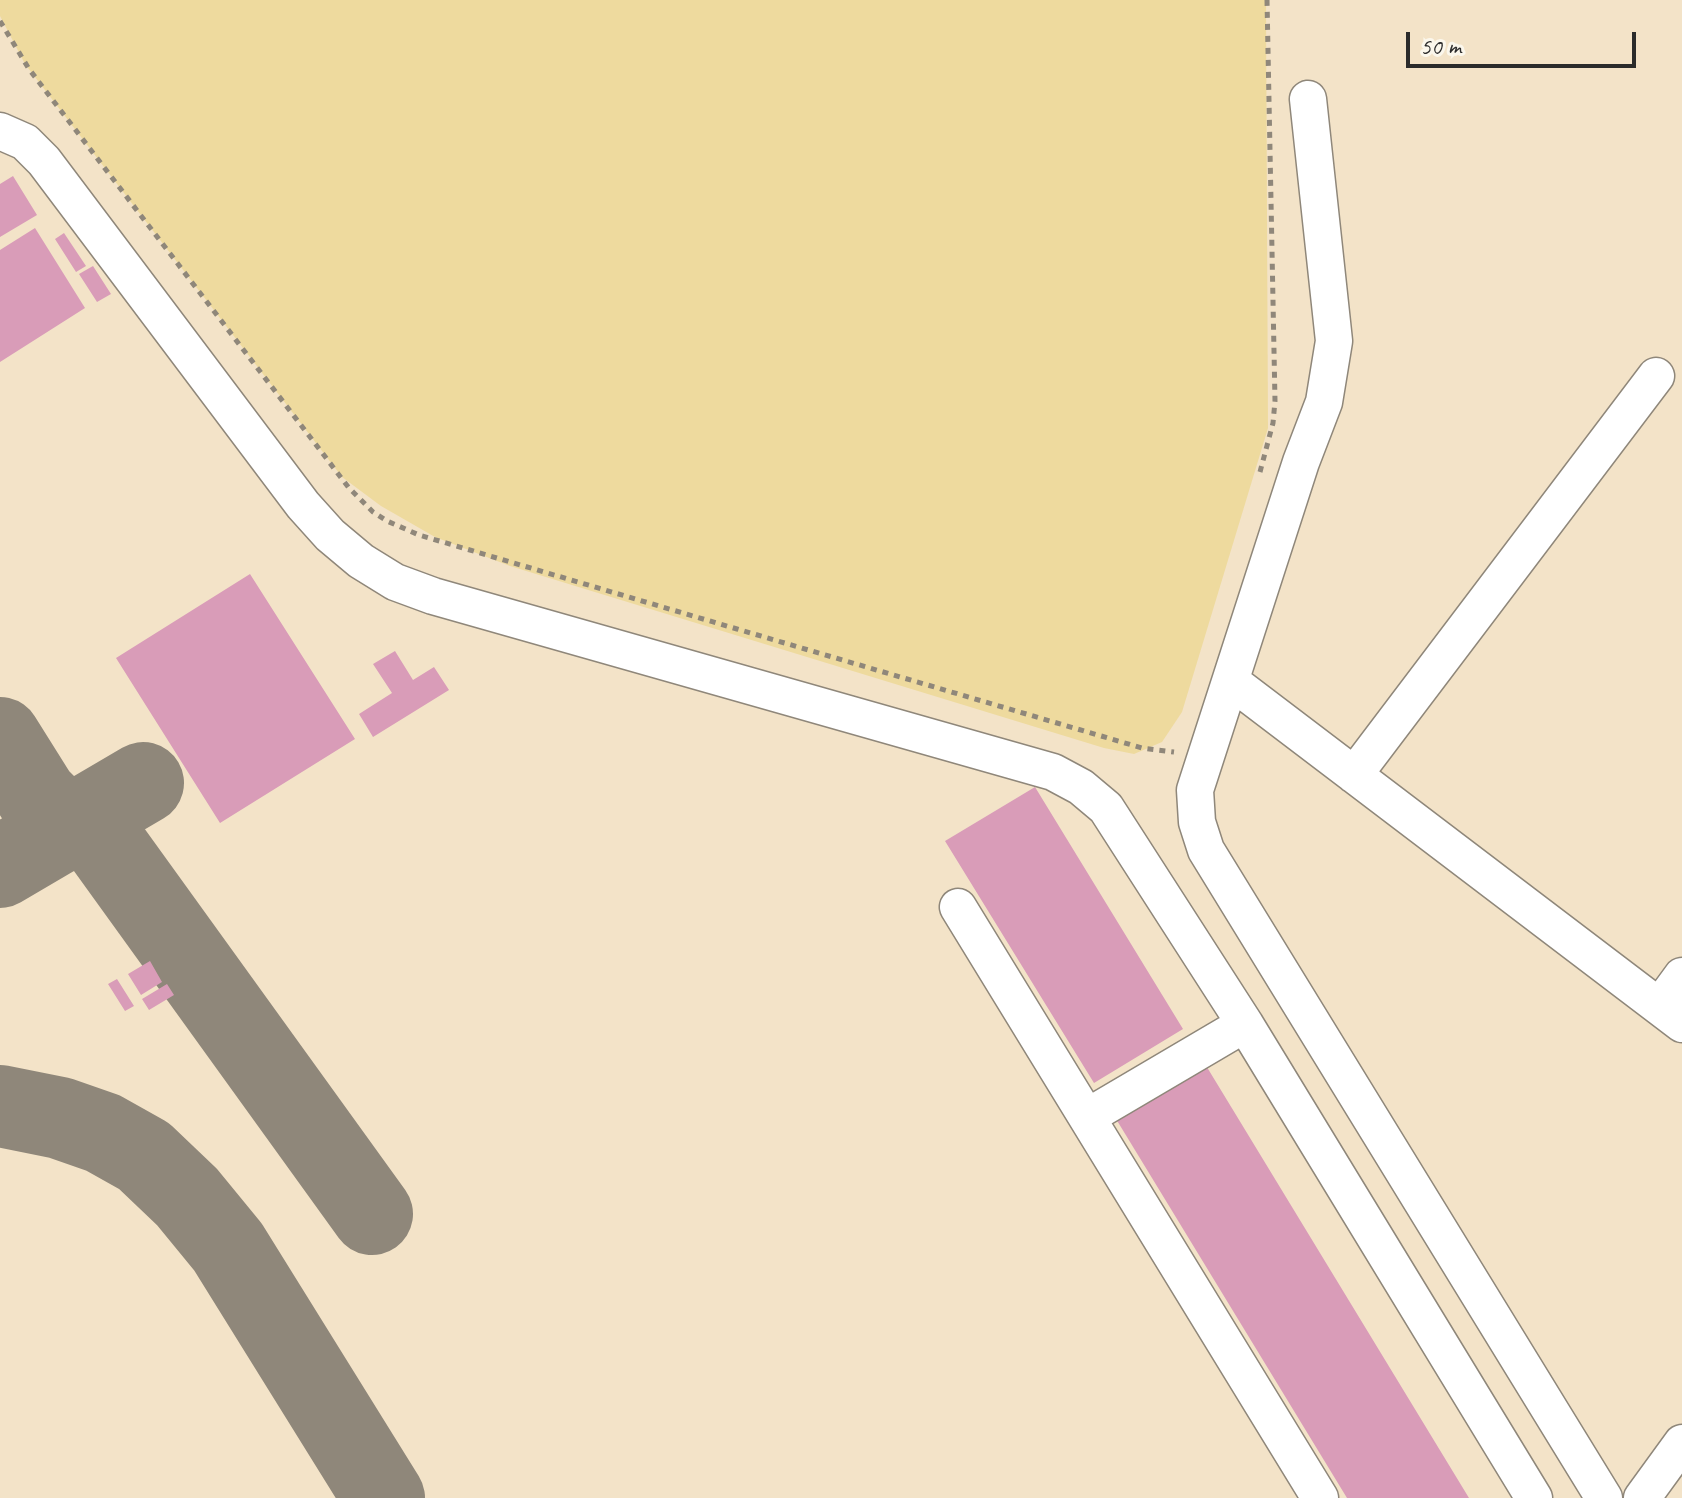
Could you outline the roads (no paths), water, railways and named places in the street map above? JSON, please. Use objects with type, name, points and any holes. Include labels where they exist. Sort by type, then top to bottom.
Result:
[{"type":"street","points":[[1308,99],[1334,341],[1324,402],[1301,462],[1195,790],[1197,822],[1206,850],[1604,1498]]},
{"type":"street","points":[[0,131],[25,142],[44,161],[303,505],[330,535],[361,561],[395,582],[433,596],[1053,772],[1081,787],[1106,808],[1245,1024],[1534,1498]]},
{"type":"street","points":[[1354,775],[1656,376]]},
{"type":"street","points":[[1232,682],[1671,1015],[1682,976]]},
{"type":"street","points":[[958,907],[1320,1498]]},
{"type":"street","points":[[1087,1117],[1245,1024]]},
{"type":"street","points":[[1642,1498],[1682,1443]]}]
